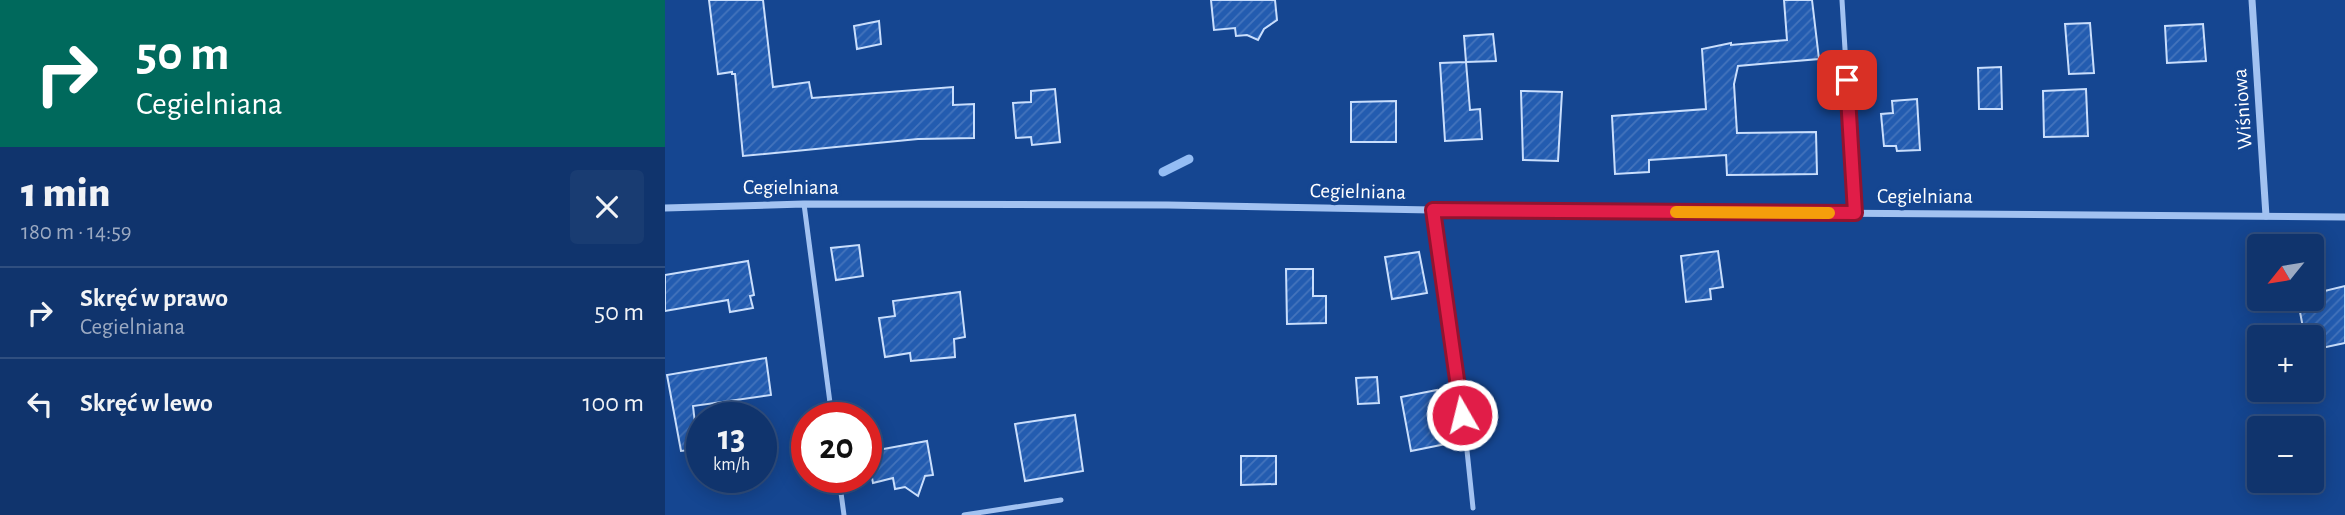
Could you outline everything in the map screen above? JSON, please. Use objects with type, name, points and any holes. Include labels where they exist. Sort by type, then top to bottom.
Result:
[{"type":"street","name":"Wiśniowa","points":[[2252,0],[2266,216]]},
{"type":"street","name":"Cegielniana","points":[[665,208],[804,204],[1168,205],[1433,210],[2345,217]]},
{"type":"lane","points":[[1842,0],[1855,213]]},
{"type":"lane","points":[[804,204],[829,402]]},
{"type":"lane","points":[[1433,210],[1473,508]]},
{"type":"lane","points":[[841,493],[844,515]]},
{"type":"lane","points":[[964,515],[1061,500]]},
{"type":"building","points":[[709,0],[763,0],[773,87],[809,82],[812,98],[953,87],[953,105],[974,104],[974,138],[918,139],[743,156],[735,74],[718,74]]},
{"type":"building","points":[[1211,0],[1275,0],[1277,20],[1264,29],[1258,40],[1247,35],[1236,36],[1235,28],[1214,30]]},
{"type":"building","points":[[1784,0],[1812,0],[1819,59],[1738,66],[1734,84],[1737,133],[1816,132],[1817,174],[1727,175],[1726,155],[1649,160],[1649,172],[1615,174],[1612,116],[1706,109],[1702,49],[1731,43],[1787,40]]},
{"type":"building","points":[[879,21],[881,44],[857,49],[854,26]]},
{"type":"building","points":[[2090,23],[2094,73],[2069,74],[2065,24]]},
{"type":"building","points":[[2203,24],[2206,61],[2167,63],[2165,26]]},
{"type":"building","points":[[1493,34],[1496,61],[1466,62],[1464,36]]},
{"type":"building","points":[[1466,62],[1470,110],[1480,109],[1482,139],[1445,141],[1440,63]]},
{"type":"building","points":[[2001,67],[2002,109],[1979,109],[1978,68]]},
{"type":"building","points":[[1055,89],[1060,142],[1032,145],[1031,137],[1016,138],[1013,103],[1031,102],[1031,91]]},
{"type":"building","points":[[2086,89],[2088,136],[2044,137],[2043,91]]},
{"type":"building","points":[[1521,91],[1562,92],[1558,161],[1523,160]]},
{"type":"building","points":[[1917,99],[1920,150],[1897,151],[1896,146],[1884,146],[1881,114],[1893,113],[1892,101]]},
{"type":"building","points":[[1396,101],[1396,142],[1351,142],[1351,102]]},
{"type":"building","points":[[859,245],[863,276],[836,280],[831,248]]},
{"type":"building","points":[[1718,251],[1723,287],[1710,289],[1711,299],[1686,302],[1681,256]]},
{"type":"building","points":[[1419,252],[1427,293],[1392,299],[1385,257]]},
{"type":"building","points":[[748,261],[754,295],[750,296],[753,308],[730,312],[728,300],[665,311],[665,275]]},
{"type":"building","points":[[1286,269],[1313,269],[1313,296],[1326,296],[1326,323],[1287,324]]},
{"type":"building","points":[[2345,286],[2345,343],[2324,347],[2324,325],[2302,325],[2300,312],[2324,312],[2324,291]]},
{"type":"building","points":[[960,292],[965,337],[954,339],[955,357],[911,361],[910,353],[885,357],[879,318],[895,316],[893,301]]},
{"type":"building","points":[[766,358],[771,395],[721,402],[686,402],[686,450],[681,451],[667,375]]},
{"type":"building","points":[[1377,377],[1379,403],[1358,404],[1356,378]]},
{"type":"building","points":[[1437,390],[1442,417],[1451,415],[1456,442],[1411,451],[1401,397]]},
{"type":"building","points":[[1075,415],[1083,471],[1025,481],[1015,424]]},
{"type":"building","points":[[927,441],[933,475],[925,476],[918,496],[905,487],[895,489],[893,478],[882,481],[882,449]]},
{"type":"building","points":[[1241,456],[1276,456],[1276,484],[1241,485]]},
{"type":"waterway","points":[[1163,172],[1189,159]]},
{"type":"slow traffic","points":[[1676,212],[1829,213]]},
{"type":"route","points":[[1462,415],[1433,210],[1855,213],[1847,80]]}]
